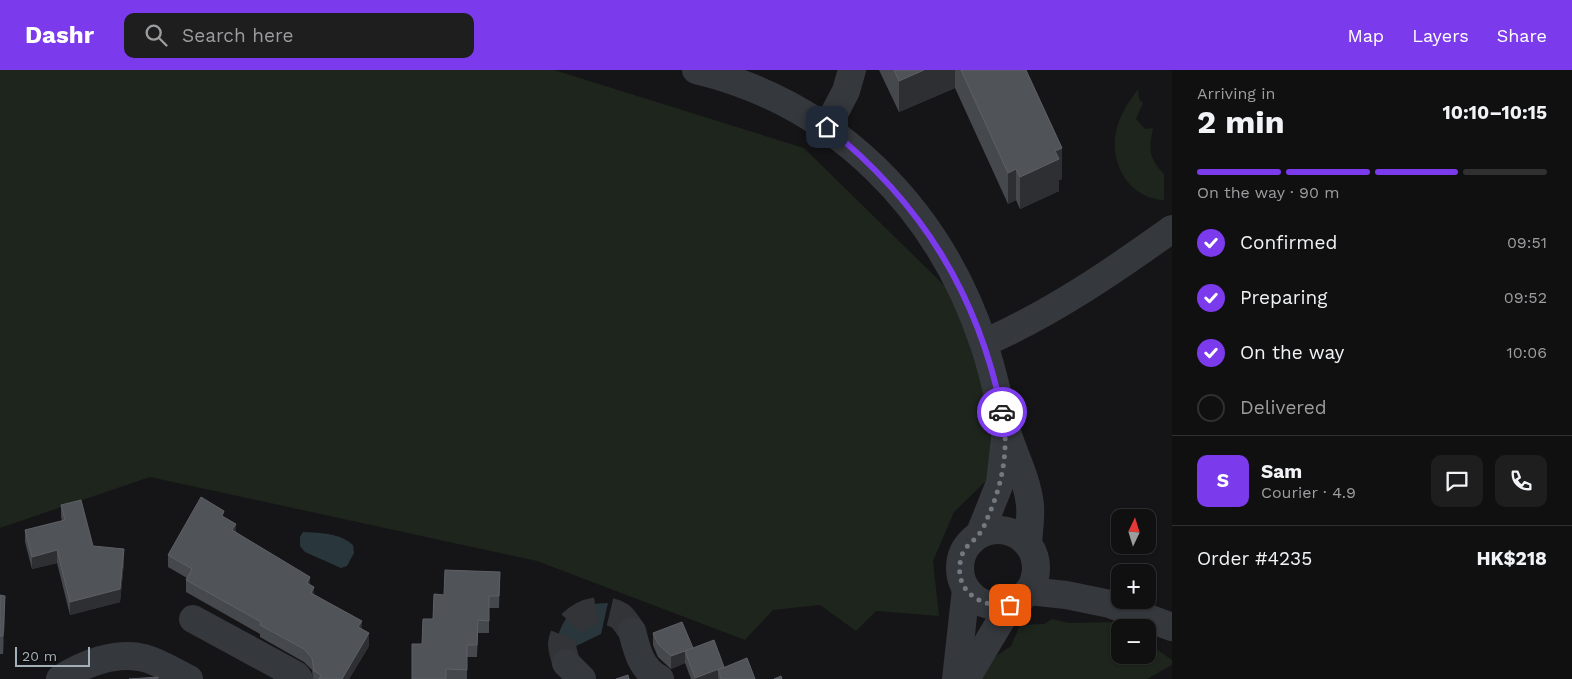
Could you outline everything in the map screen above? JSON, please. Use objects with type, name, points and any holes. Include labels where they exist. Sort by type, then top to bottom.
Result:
[{"type":"street","points":[[696,70],[739,82],[770,94],[827,127],[876,168],[924,227],[951,269],[984,344],[1005,424],[1025,482],[1030,506],[1026,576],[966,679]]},
{"type":"street","points":[[827,127],[846,91],[852,70]]},
{"type":"street","points":[[984,344],[1016,329],[1089,288],[1172,229]]},
{"type":"street","points":[[980,533],[1000,483],[1004,461],[1005,424]]},
{"type":"street","points":[[993,529],[1006,529],[1018,534],[1026,576],[998,606],[985,604],[974,598],[966,590],[960,578],[961,558],[970,541],[980,533],[993,529]]},
{"type":"street","points":[[1026,576],[1066,595],[1110,604],[1172,627]]},
{"type":"street","points":[[956,679],[966,590]]},
{"type":"street","points":[[192,619],[296,675],[299,679]]},
{"type":"street","points":[[632,631],[639,658],[651,674],[660,679]]},
{"type":"street","points":[[60,679],[92,663],[111,668],[142,658],[189,679]]},
{"type":"shaded area","points":[[0,70],[554,70],[804,148],[954,295],[1002,442],[987,480],[954,512],[933,561],[939,616],[876,611],[856,631],[820,605],[773,610],[745,640],[537,561],[150,477],[0,528]]},
{"type":"shaded area","points":[[1138,89],[1139,99],[1143,103],[1136,119],[1145,129],[1153,128],[1151,152],[1152,158],[1164,174],[1164,200],[1150,197],[1138,191],[1121,172],[1117,159],[1115,146],[1116,132],[1124,111]]},
{"type":"shaded area","points":[[303,532],[323,533],[348,541],[353,545],[354,553],[347,566],[341,568],[305,552],[300,546],[300,537]]},
{"type":"shaded area","points":[[608,603],[601,634],[576,646],[558,636],[566,619],[576,609],[582,606]]},
{"type":"shaded area","points":[[1052,619],[1069,623],[1111,622],[1111,664],[1156,664],[1156,649],[1172,660],[1172,665],[1147,679],[980,679],[989,661],[1011,646],[1020,625],[1044,624]]},
{"type":"building","points":[[894,70],[924,70],[899,81]]},
{"type":"building","points":[[961,70],[1026,70],[1062,148],[1055,151],[1059,159],[1020,177],[1016,169],[1008,173]]},
{"type":"building","points":[[201,497],[224,511],[222,516],[236,524],[232,530],[310,577],[307,583],[314,587],[311,593],[362,621],[358,627],[369,633],[342,679],[319,679],[321,675],[314,671],[312,658],[304,649],[260,625],[261,622],[186,580],[192,569],[168,555]]},
{"type":"building","points":[[81,500],[93,546],[124,549],[120,589],[70,602],[57,550],[32,557],[25,530],[65,520],[61,505]]},
{"type":"building","points":[[445,570],[500,572],[499,596],[489,596],[489,621],[478,620],[477,645],[467,645],[467,670],[446,669],[446,679],[412,679],[412,644],[422,644],[423,619],[433,619],[434,594],[444,595]]},
{"type":"building","points":[[0,595],[5,596],[3,636],[0,636]]},
{"type":"building","points":[[682,622],[693,648],[671,656],[658,644],[653,633]]},
{"type":"building","points":[[714,640],[724,667],[695,678],[685,651]]},
{"type":"building","points":[[747,658],[755,679],[721,679],[718,670]]},
{"type":"building","points":[[628,675],[629,679],[616,679]]},
{"type":"building","points":[[158,677],[158,679],[129,679]]},
{"type":"tunnel","points":[[566,663],[562,649],[564,635],[569,627],[584,615],[593,612],[611,612],[622,617],[632,631]]},
{"type":"way so far","points":[[1002,412],[1005,424],[1004,461],[1000,483],[991,510],[980,533],[970,541],[963,552],[960,564],[960,578],[966,590],[974,598],[985,604],[1010,605]]},
{"type":"route","points":[[827,127],[876,168],[924,227],[951,269],[984,344],[997,387],[1002,412]]}]
